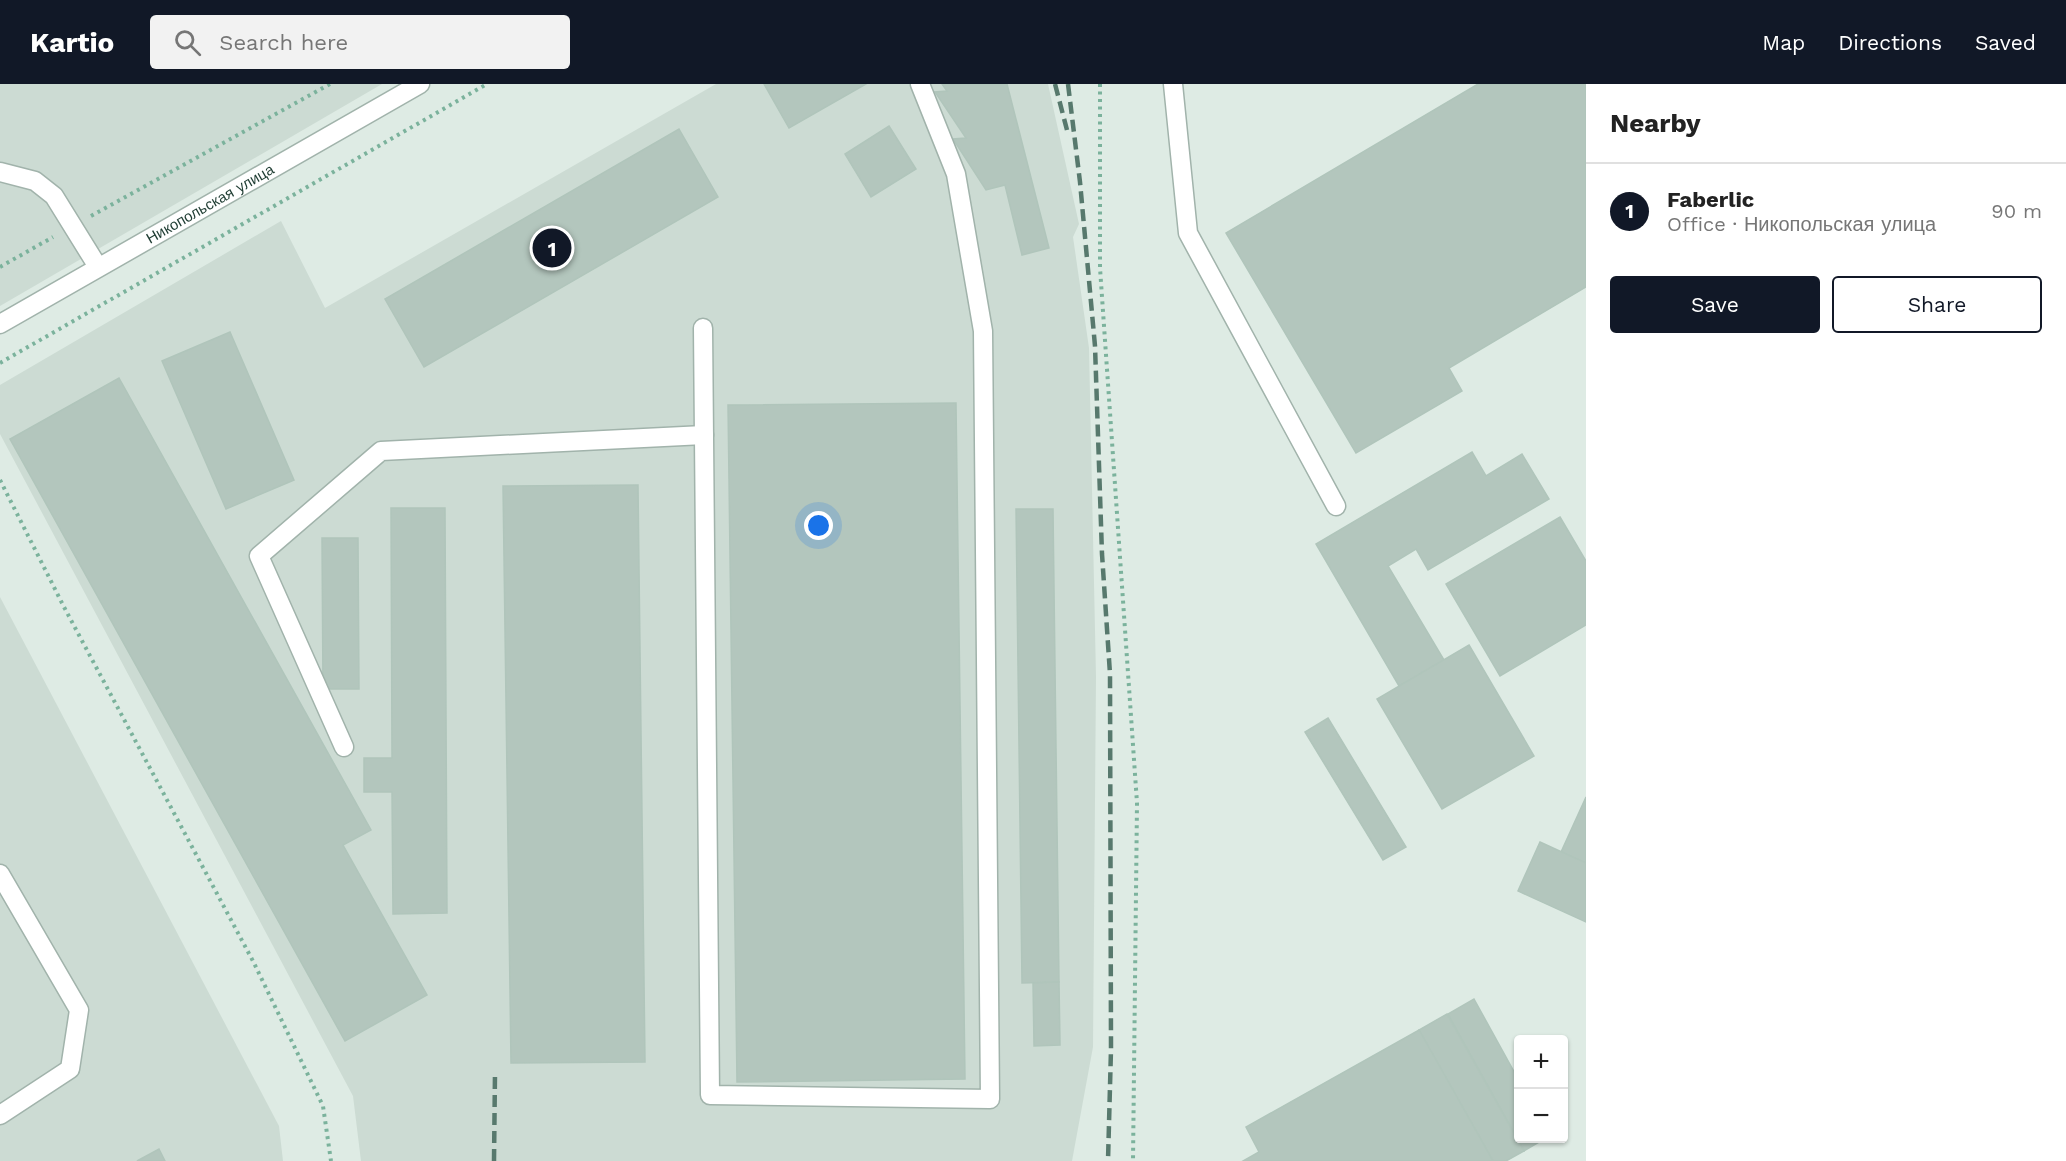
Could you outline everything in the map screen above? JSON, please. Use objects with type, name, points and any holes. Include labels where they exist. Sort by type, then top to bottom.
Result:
[{"type":"street","name":"Никопольская улица","points":[[0,324],[419,84]]},
{"type":"street","points":[[704,328],[710,1095],[990,1099],[983,331],[956,174],[920,84]]},
{"type":"street","points":[[1173,84],[1188,233],[1336,506]]},
{"type":"street","points":[[0,172],[35,181],[54,196],[98,267]]},
{"type":"street","points":[[344,747],[259,556],[381,451],[704,435]]},
{"type":"street","points":[[0,874],[79,1010],[70,1069],[0,1115]]},
{"type":"path","points":[[0,267],[330,84]]},
{"type":"path","points":[[0,363],[487,84]]},
{"type":"path","points":[[1100,84],[1100,268],[1137,803],[1133,1161]]},
{"type":"path","points":[[0,480],[64,607],[254,963],[323,1106],[331,1161]]},
{"type":"shaded area","points":[[0,84],[382,84],[0,306]]},
{"type":"shaded area","points":[[716,84],[1048,84],[1079,224],[1073,237],[1089,348],[1096,677],[1093,1047],[1072,1161],[361,1161],[353,1096],[0,434],[0,385],[281,221],[325,308]]},
{"type":"shaded area","points":[[0,597],[279,1126],[283,1161],[0,1161]]},
{"type":"building","points":[[764,84],[866,84],[789,128]]},
{"type":"building","points":[[942,84],[1007,84],[1049,248],[1022,255],[1005,185],[986,190],[953,139],[966,138],[935,92],[947,91]]},
{"type":"building","points":[[1478,84],[1586,84],[1586,287],[1449,368],[1462,391],[1356,453],[1226,233]]},
{"type":"building","points":[[889,126],[916,169],[871,197],[845,154]]},
{"type":"building","points":[[679,129],[718,197],[424,367],[385,299]]},
{"type":"building","points":[[230,332],[294,480],[226,509],[162,361]]},
{"type":"building","points":[[119,378],[371,830],[343,845],[427,995],[345,1041],[10,439]]},
{"type":"building","points":[[956,403],[965,1079],[737,1082],[728,405]]},
{"type":"building","points":[[1472,452],[1486,476],[1522,454],[1549,499],[1428,570],[1416,549],[1388,566],[1444,660],[1399,686],[1316,544]]},
{"type":"building","points":[[638,485],[645,1062],[511,1063],[503,486]]},
{"type":"building","points":[[391,508],[445,508],[447,913],[393,914],[392,792],[364,792],[364,758],[392,758]]},
{"type":"building","points":[[1016,509],[1053,509],[1059,982],[1022,983]]},
{"type":"building","points":[[1560,517],[1586,561],[1586,625],[1500,676],[1446,584]]},
{"type":"building","points":[[322,538],[358,538],[359,689],[323,689]]},
{"type":"building","points":[[1469,645],[1534,756],[1442,809],[1377,699]]},
{"type":"building","points":[[1328,718],[1406,847],[1383,860],[1305,732]]},
{"type":"building","points":[[1586,797],[1586,863],[1561,852]]},
{"type":"building","points":[[1540,842],[1586,863],[1586,922],[1518,891]]},
{"type":"building","points":[[1059,982],[1060,1045],[1034,1046],[1033,983]]},
{"type":"building","points":[[1474,999],[1514,1072],[1514,1133],[1448,1014]]},
{"type":"building","points":[[1447,1014],[1514,1133],[1514,1143],[1520,1143],[1524,1151],[1506,1161],[1493,1161],[1419,1030]]},
{"type":"building","points":[[1419,1030],[1493,1161],[1243,1161],[1259,1152],[1246,1127]]},
{"type":"building","points":[[1520,1143],[1538,1143],[1524,1151]]},
{"type":"building","points":[[159,1149],[165,1161],[137,1161]]},
{"type":"railway","points":[[1055,84],[1067,130]]},
{"type":"railway","points":[[1068,84],[1080,182],[1095,346],[1102,554],[1110,674],[1111,1049],[1108,1161]]},
{"type":"railway","points":[[494,1161],[495,1073]]},
{"type":"place","name":"Faberlic","points":[[552,248]]}]
